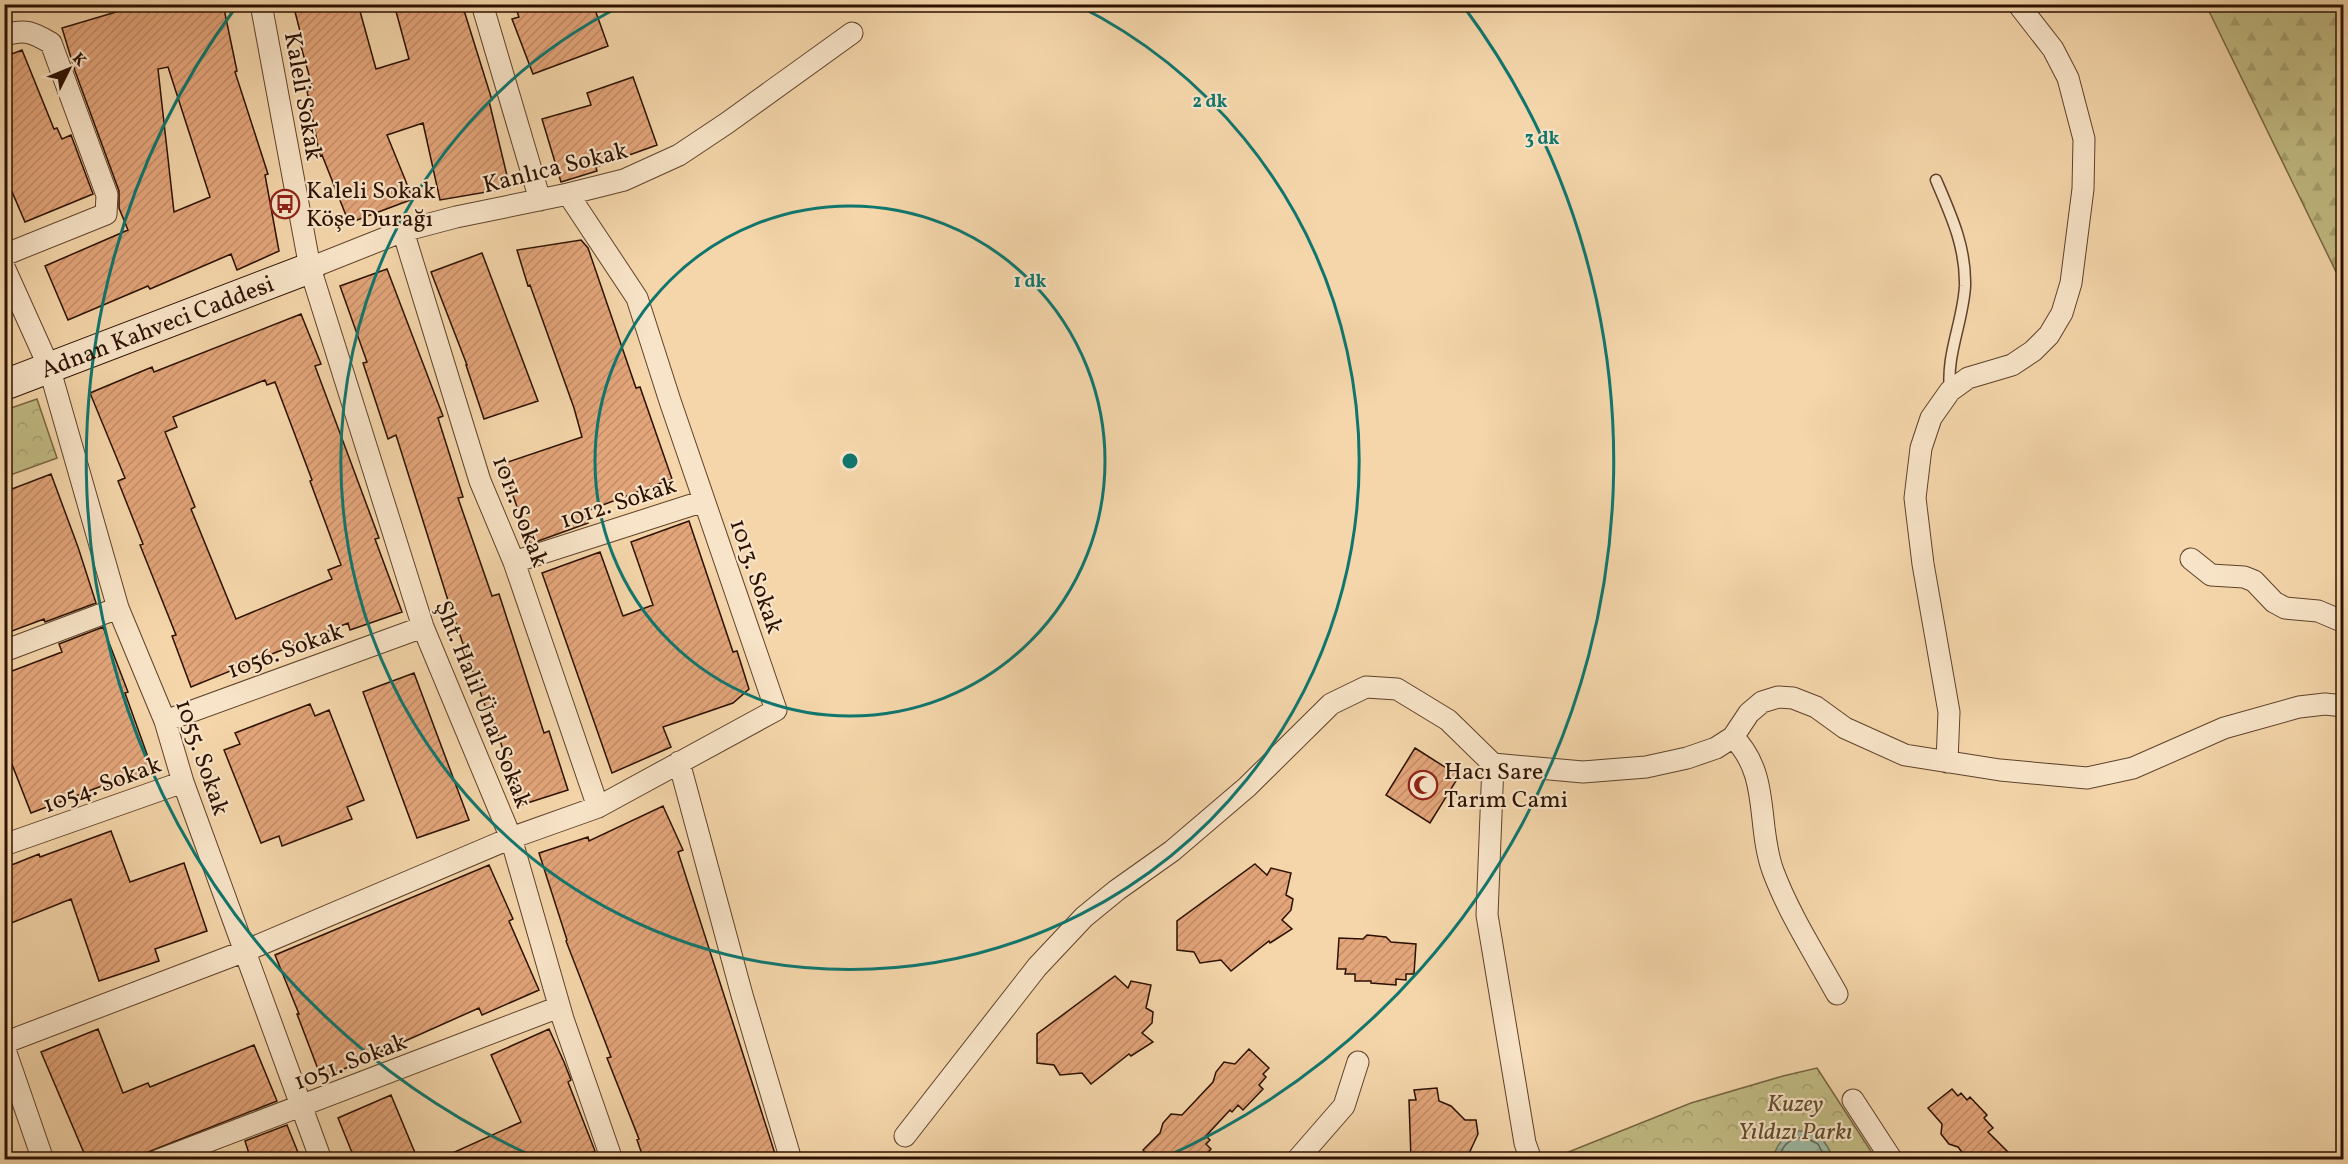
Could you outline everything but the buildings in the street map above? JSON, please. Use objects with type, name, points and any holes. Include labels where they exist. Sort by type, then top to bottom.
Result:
[{"type":"street","name":"Kaleli Sokak","points":[[261,4],[310,268]]},
{"type":"street","points":[[482,4],[540,200]]},
{"type":"street","points":[[1947,762],[1949,712],[1923,564],[1915,498],[1921,448],[1931,418],[1950,391],[1968,378],[2012,365],[2033,351],[2049,335],[2062,313],[2071,283],[2083,189],[2084,139],[2068,78],[2053,49],[2018,4]]},
{"type":"street","points":[[4,35],[21,30],[35,34],[51,44],[107,195],[106,214],[4,255]]},
{"type":"street","name":"Kanlıca Sokak","points":[[310,268],[403,231],[624,180],[679,155],[852,33]]},
{"type":"street","name":"1013. Sokak","points":[[4,1045],[245,951],[511,838],[598,807],[776,710],[637,298],[568,194]]},
{"type":"street","name":"1011. Sokak","points":[[403,231],[480,481],[514,562],[598,807]]},
{"type":"street","name":"1055. Sokak","points":[[4,267],[49,367],[118,608],[165,721],[183,782],[321,1160]]},
{"type":"street","name":"Adnan Kahveci Caddesi","points":[[4,385],[310,268]]},
{"type":"street","name":"Şht. Halil Ünal Sokak","points":[[310,268],[423,627],[511,838],[559,1007],[612,1160]]},
{"type":"street","name":"1012. Sokak","points":[[514,562],[704,501]]},
{"type":"street","points":[[2191,559],[2211,575],[2244,577],[2254,581],[2274,602],[2285,608],[2318,611],[2343,622]]},
{"type":"street","points":[[4,651],[118,608]]},
{"type":"street","name":"1056. Sokak","points":[[165,721],[423,627]]},
{"type":"street","points":[[905,1136],[1037,967],[1084,917],[1117,890],[1173,851],[1247,787],[1331,704],[1366,687],[1396,689],[1448,720],[1493,764],[1583,772],[1646,767],[1688,758],[1716,748],[1733,737],[1755,707],[1762,702],[1779,697],[1786,697],[1816,707],[1845,728],[1905,755],[2087,778],[2133,768],[2224,728],[2299,707],[2325,704],[2343,706]]},
{"type":"street","points":[[1733,737],[1743,747],[1756,770],[1772,869],[1788,905],[1837,994]]},
{"type":"street","points":[[679,762],[742,995],[791,1160]]},
{"type":"street","points":[[1493,764],[1487,915],[1526,1143],[1531,1160]]},
{"type":"street","name":"1054. Sokak","points":[[4,845],[183,782]]},
{"type":"street","name":"1051. Sokak","points":[[159,1160],[559,1007]]},
{"type":"street","points":[[4,1045],[43,1160]]},
{"type":"street","points":[[1297,1160],[1344,1106],[1358,1062]]},
{"type":"street","points":[[1853,1100],[1892,1160]]},
{"type":"lane","points":[[1936,180],[1963,250],[1965,286],[1950,358],[1950,391]]},
{"type":"green space","points":[[2206,5],[2343,5],[2343,283],[2341,282]]},
{"type":"green space","points":[[37,399],[57,458],[5,477],[5,410]]},
{"type":"green space","name":"Kuzey Yıldızı Parkı","points":[[1817,1068],[1876,1159],[1557,1160],[1556,1157],[1691,1103]]},
{"type":"water","points":[[1799,1131],[1811,1133],[1821,1139],[1833,1159],[1773,1159],[1782,1141]]},
{"type":"place","name":"Kaleli Sokak Köşe Durağı","points":[[285,204]]},
{"type":"place","name":"Hacı Sare Tarım Cami","points":[[1423,785]]}]
